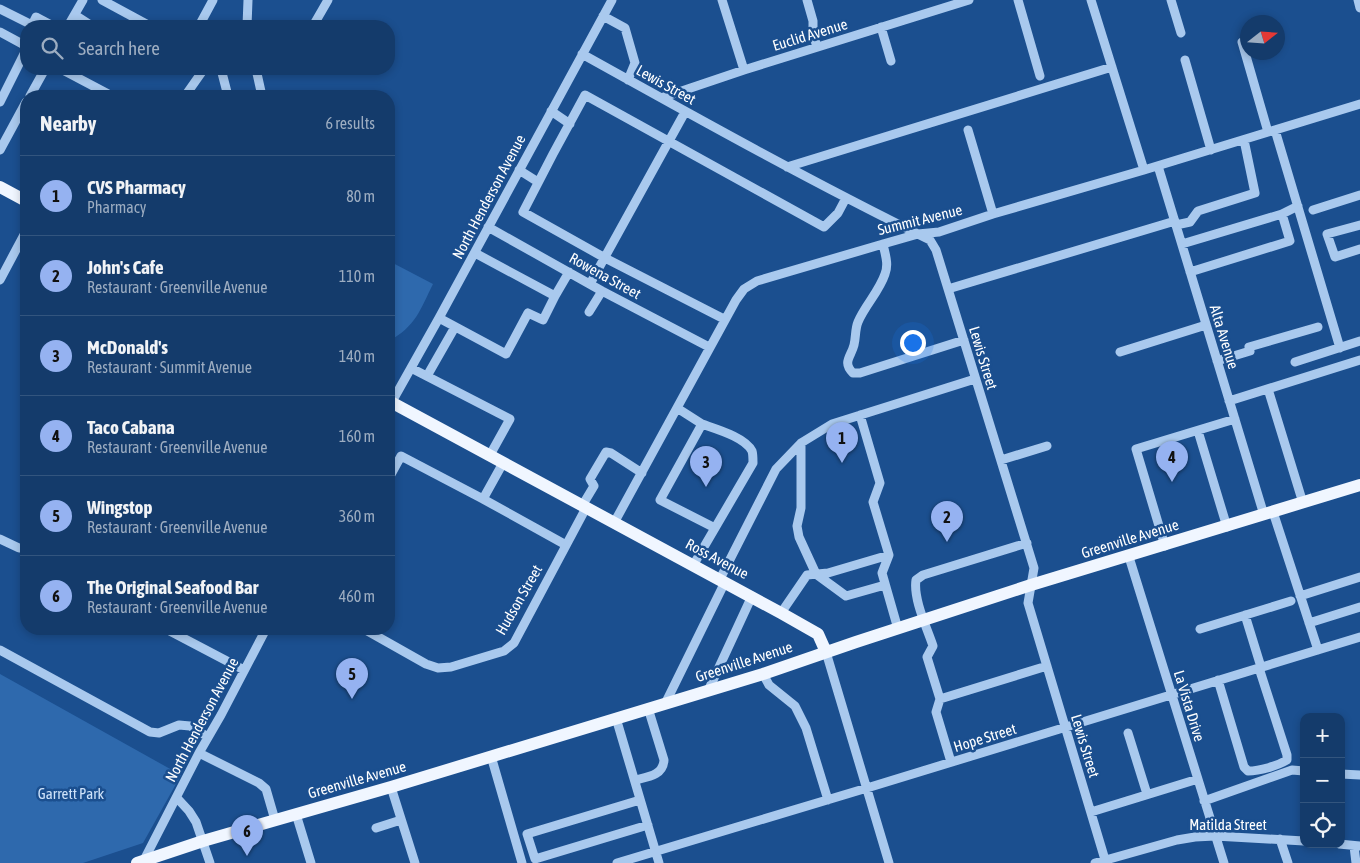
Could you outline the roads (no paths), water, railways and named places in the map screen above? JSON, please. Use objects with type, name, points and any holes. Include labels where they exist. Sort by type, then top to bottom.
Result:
[{"type":"main road","points":[[0,187],[20,198]]},
{"type":"main road","name":"Ross Avenue","points":[[395,406],[752,596],[818,634],[826,652]]},
{"type":"main road","name":"Greenville Avenue","points":[[140,862],[160,859],[203,841],[391,787],[708,691],[1031,586],[1360,486]]},
{"type":"street","points":[[71,20],[83,0]]},
{"type":"street","points":[[102,0],[139,20]]},
{"type":"street","points":[[202,20],[213,0]]},
{"type":"street","points":[[247,20],[248,0]]},
{"type":"street","points":[[317,20],[328,0]]},
{"type":"street","name":"North Henderson Avenue","points":[[395,395],[439,318],[612,0]]},
{"type":"street","points":[[722,0],[744,70]]},
{"type":"street","points":[[807,0],[817,47]]},
{"type":"street","name":"Euclid Avenue","points":[[661,98],[744,70],[969,0]]},
{"type":"street","points":[[1018,0],[1040,76]]},
{"type":"street","points":[[1091,0],[1144,170]]},
{"type":"street","points":[[1172,0],[1181,33]]},
{"type":"street","points":[[1358,0],[1360,8]]},
{"type":"street","points":[[0,9],[22,20]]},
{"type":"street","points":[[74,15],[82,20]]},
{"type":"street","points":[[603,16],[625,28],[635,63],[628,80]]},
{"type":"street","points":[[881,27],[891,60]]},
{"type":"street","points":[[0,32],[20,44]]},
{"type":"street","name":"Lewis Street","points":[[582,54],[685,112],[846,198],[930,240],[936,250],[1027,542],[1034,568],[1028,603],[1106,861]]},
{"type":"street","points":[[0,102],[20,60]]},
{"type":"street","points":[[1184,60],[1211,150]]},
{"type":"street","points":[[1248,60],[1298,206],[1340,348]]},
{"type":"street","points":[[787,166],[1112,67]]},
{"type":"street","points":[[33,90],[42,75]]},
{"type":"street","points":[[72,75],[98,90]]},
{"type":"street","points":[[189,90],[200,75]]},
{"type":"street","points":[[223,75],[226,90]]},
{"type":"street","points":[[257,75],[261,90]]},
{"type":"street","points":[[724,319],[605,258],[523,212],[585,95],[824,227],[838,213],[846,198]]},
{"type":"street","name":"Summit Avenue","points":[[614,523],[724,319],[744,289],[757,281],[918,234],[939,232],[993,214],[1360,104]]},
{"type":"street","points":[[0,150],[3,137],[20,111]]},
{"type":"street","points":[[551,111],[570,124]]},
{"type":"street","points":[[590,284],[685,112]]},
{"type":"street","points":[[968,130],[993,214]]},
{"type":"street","points":[[948,290],[1176,223],[1190,222],[1198,211],[1255,193],[1244,140]]},
{"type":"street","name":"Alta Avenue","points":[[1158,166],[1235,419],[1318,650]]},
{"type":"street","points":[[519,170],[538,182]]},
{"type":"street","points":[[1313,210],[1360,195]]},
{"type":"street","points":[[1182,244],[1282,214],[1298,206]]},
{"type":"street","points":[[1190,272],[1290,241],[1282,214]]},
{"type":"street","points":[[1360,225],[1327,234],[1335,258],[1360,249]]},
{"type":"street","name":"Rowena Street","points":[[488,227],[709,347]]},
{"type":"street","points":[[0,280],[20,242]]},
{"type":"street","points":[[882,244],[888,262],[886,273],[858,322],[854,347],[848,360],[848,368],[853,373],[860,373],[964,340]]},
{"type":"street","points":[[474,253],[555,296]]},
{"type":"street","points":[[439,318],[506,354],[528,313],[543,320],[569,272]]},
{"type":"street","points":[[589,312],[602,290]]},
{"type":"street","points":[[1120,352],[1206,325]]},
{"type":"street","points":[[1217,361],[1250,351],[1249,347],[1318,326]]},
{"type":"street","points":[[428,376],[455,327]]},
{"type":"street","points":[[1294,362],[1360,341]]},
{"type":"street","points":[[1230,401],[1360,360]]},
{"type":"street","points":[[411,368],[510,419],[490,456]]},
{"type":"street","points":[[665,704],[776,469],[801,443],[832,424],[975,379]]},
{"type":"street","points":[[1268,389],[1303,503]]},
{"type":"street","points":[[677,408],[702,424],[724,432],[745,443],[752,452],[753,463],[694,564]]},
{"type":"street","points":[[860,415],[880,483],[873,502],[889,555],[882,573],[898,629]]},
{"type":"street","points":[[1165,546],[1136,449],[1235,419]]},
{"type":"street","points":[[702,424],[660,500],[715,528]]},
{"type":"street","points":[[1198,431],[1227,527]]},
{"type":"street","points":[[801,443],[801,508],[797,526],[799,537],[816,574],[846,596],[885,585]]},
{"type":"street","points":[[1001,460],[1047,446]]},
{"type":"street","name":"Hudson Street","points":[[375,635],[426,664],[438,668],[451,667],[504,651],[514,643],[566,544],[594,486],[590,479],[606,452],[611,453],[642,473]]},
{"type":"street","points":[[395,467],[401,456],[566,544]]},
{"type":"street","points":[[483,499],[503,463]]},
{"type":"street","points":[[0,539],[20,548]]},
{"type":"street","points":[[951,762],[936,712],[940,699],[927,658],[933,646],[915,588],[916,580],[923,575],[1027,542]]},
{"type":"street","points":[[781,613],[807,575],[828,573],[889,555]]},
{"type":"street","name":"La Vista Drive","points":[[1129,556],[1224,863]]},
{"type":"street","points":[[1300,596],[1360,577]]},
{"type":"street","points":[[708,691],[752,596]]},
{"type":"street","points":[[1200,629],[1291,601]]},
{"type":"street","points":[[1308,623],[1360,607]]},
{"type":"street","points":[[1218,680],[1244,767],[1248,771],[1254,771],[1283,763],[1287,760],[1245,615]]},
{"type":"street","points":[[177,635],[244,670]]},
{"type":"street","name":"North Henderson Avenue","points":[[140,862],[177,798],[263,635]]},
{"type":"street","name":"Hope Street","points":[[617,863],[1360,637]]},
{"type":"street","points":[[0,650],[150,732],[159,733],[179,725],[190,726],[208,738]]},
{"type":"street","name":"Ross Avenue","points":[[826,652],[889,863]]},
{"type":"street","points":[[940,699],[1047,666]]},
{"type":"street","points":[[763,674],[769,685],[795,706],[806,728],[828,800]]},
{"type":"street","points":[[635,780],[660,772],[664,767],[664,760],[648,708]]},
{"type":"street","points":[[616,718],[659,863]]},
{"type":"street","points":[[1128,733],[1147,794]]},
{"type":"street","points":[[199,753],[260,783],[266,789],[275,820]]},
{"type":"street","points":[[491,756],[522,863]]},
{"type":"street","points":[[1204,800],[1292,770],[1300,771]]},
{"type":"street","points":[[1345,774],[1360,775]]},
{"type":"street","points":[[1090,812],[1198,779]]},
{"type":"street","points":[[391,787],[415,863]]},
{"type":"street","name":"North Henderson Avenue","points":[[177,798],[196,822],[210,863]]},
{"type":"street","points":[[640,800],[527,834],[535,859],[648,825]]},
{"type":"street","points":[[296,814],[311,863]]},
{"type":"street","points":[[376,828],[401,820]]},
{"type":"street","name":"Matilda Street","points":[[1095,863],[1177,840],[1195,837],[1215,836],[1300,841]]},
{"type":"street","points":[[1280,839],[1288,863]]},
{"type":"street","points":[[1356,863],[1357,846]]},
{"type":"place","name":"CVS Pharmacy","points":[[842,463]]},
{"type":"place","name":"Taco Cabana","points":[[1172,482]]},
{"type":"place","name":"McDonald's","points":[[706,487]]},
{"type":"place","name":"John's Cafe","points":[[947,542]]},
{"type":"place","name":"Wingstop","points":[[352,699]]},
{"type":"place","name":"The Original Seafood Bar","points":[[247,856]]},
{"type":"park label","name":"Garrett Park","points":[[71,794]]}]
